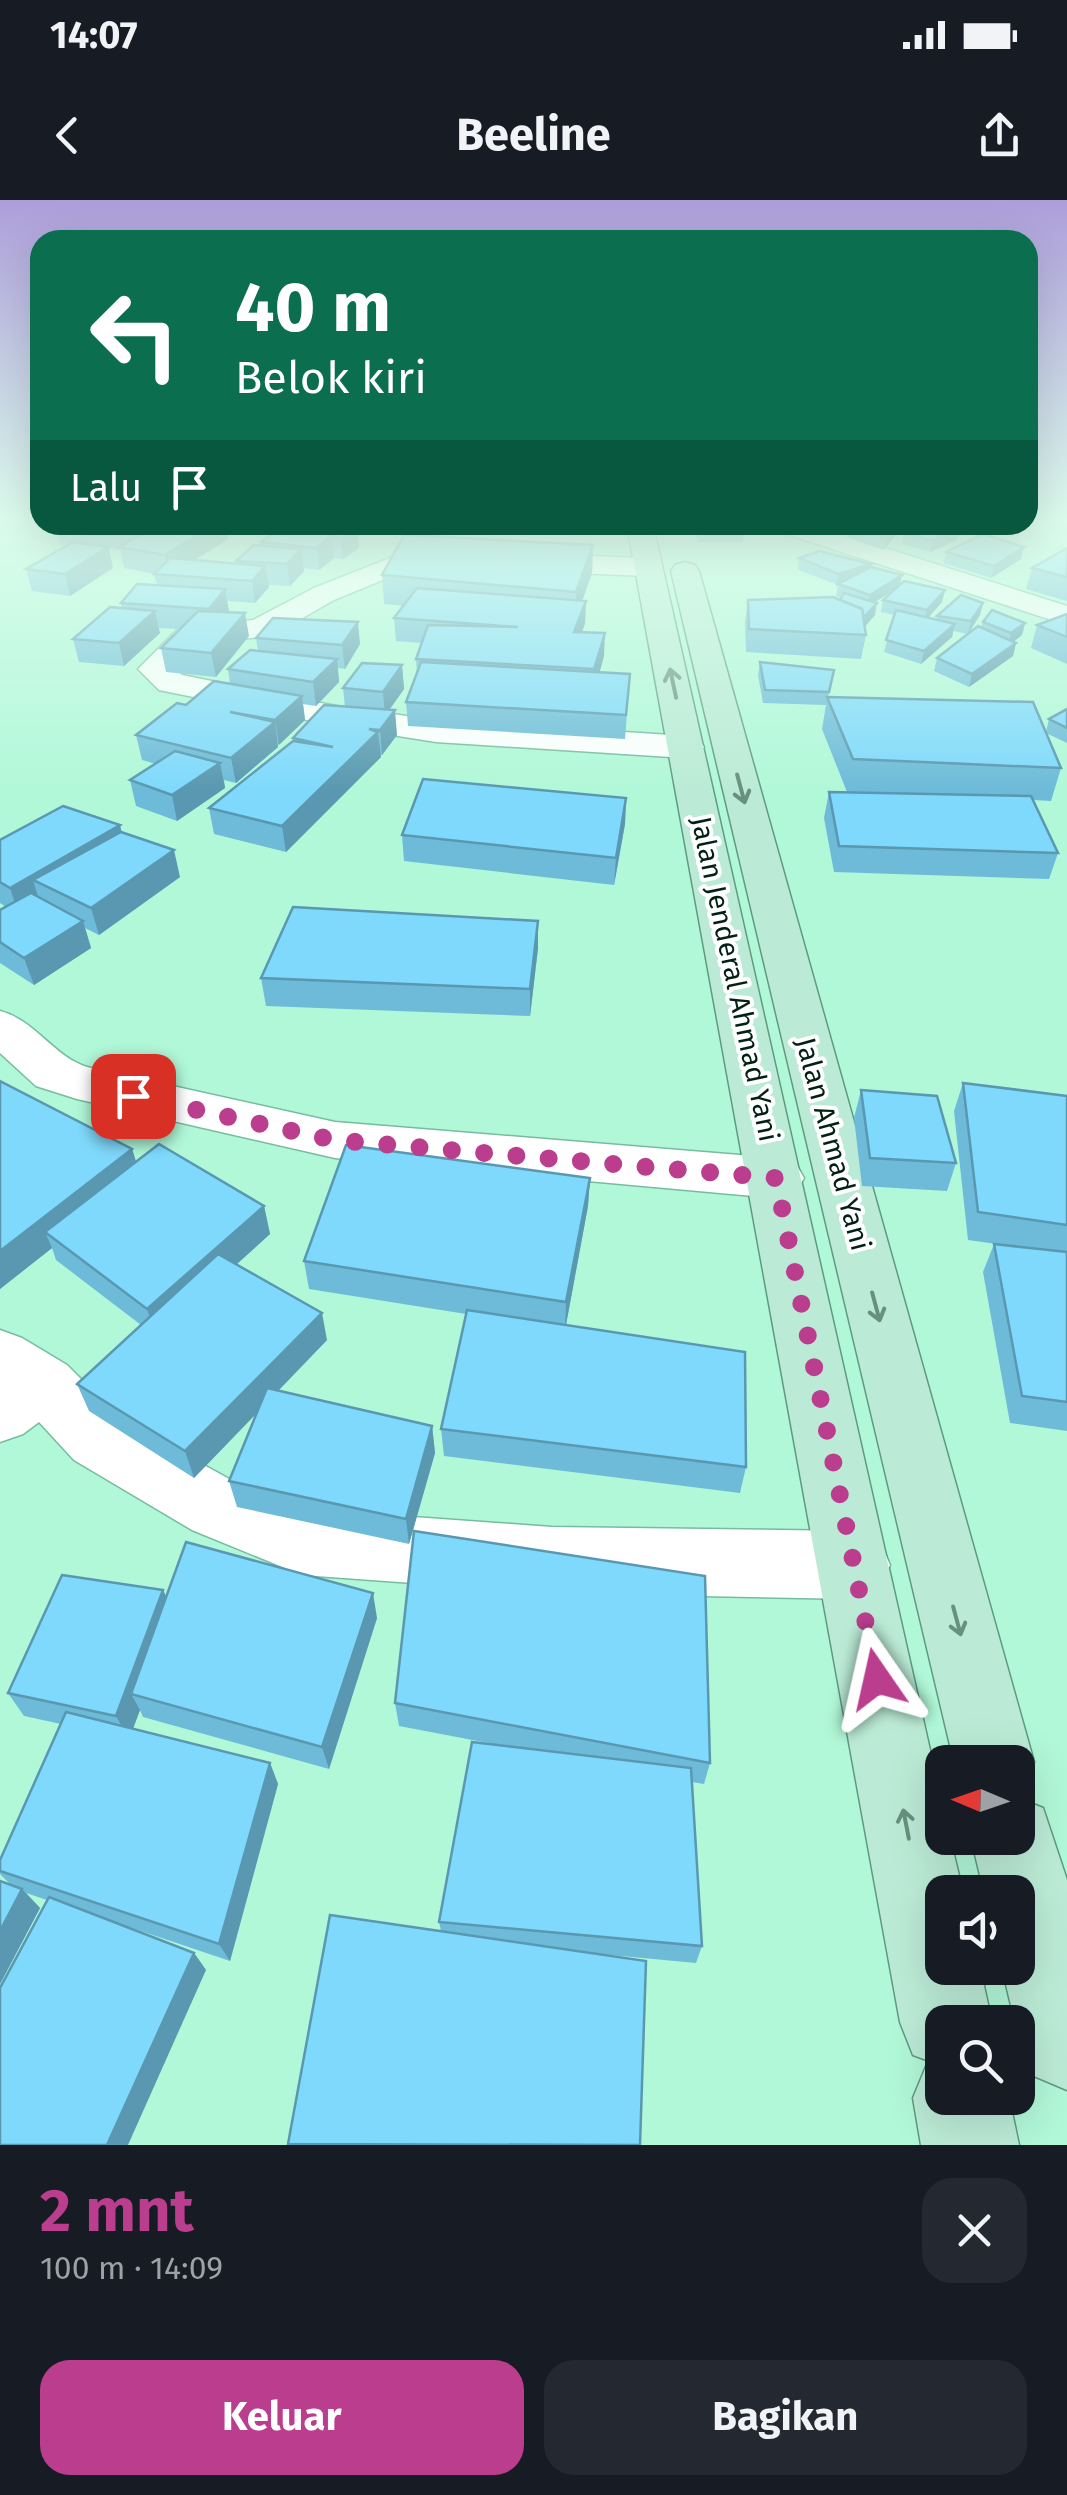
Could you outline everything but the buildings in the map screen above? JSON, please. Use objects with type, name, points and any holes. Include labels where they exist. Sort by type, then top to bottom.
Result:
[{"type":"main road","name":"Jalan Jenderal Ahmad Yani","points":[[665,610],[686,747],[943,2005]]},
{"type":"main road","name":"Jalan Ahmad Yani","points":[[674,610],[999,1745]]},
{"type":"main road","name":"Jalan Ahmad Yani","points":[[1028,1855],[1067,2044]]},
{"type":"main road","points":[[964,2115],[970,2145]]},
{"type":"street","points":[[294,610],[260,628],[190,634],[154,669],[171,682],[341,717],[436,731],[686,747]]},
{"type":"street","points":[[0,1026],[54,1074],[77,1082],[334,1140],[776,1178]]},
{"type":"street","points":[[15,1385],[98,1440],[216,1508],[302,1542],[552,1560],[854,1565]]},
{"type":"route","points":[[133,1096],[334,1140],[776,1178],[877,1679]]}]
